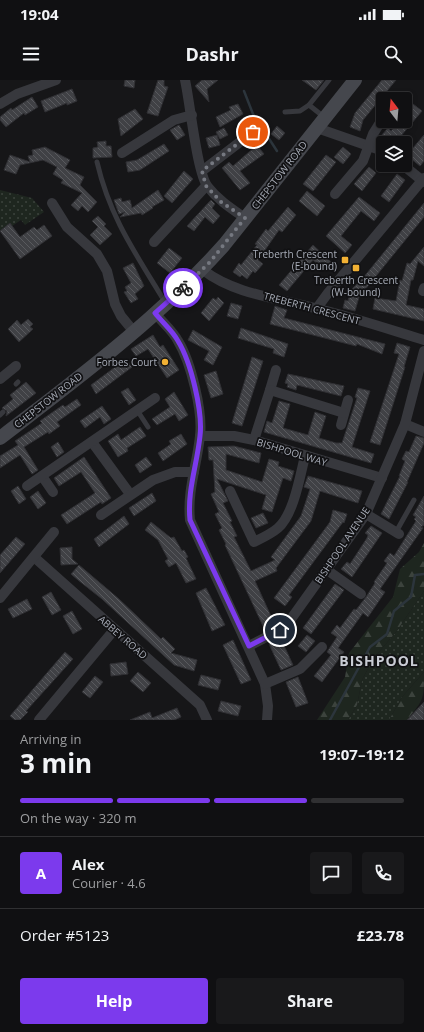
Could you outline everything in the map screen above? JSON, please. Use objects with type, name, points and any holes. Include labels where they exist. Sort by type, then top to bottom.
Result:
[{"type":"main road","name":"CHEPSTOW ROAD","points":[[0,438],[135,332],[203,270],[355,80]]},
{"type":"street","points":[[0,104],[17,94],[56,80]]},
{"type":"street","points":[[185,80],[206,186],[221,202],[245,218]]},
{"type":"street","points":[[122,154],[174,120],[192,115]]},
{"type":"street","points":[[321,122],[376,148]]},
{"type":"street","points":[[335,194],[355,172],[370,146],[373,134],[377,128]]},
{"type":"street","points":[[202,171],[253,132]]},
{"type":"street","points":[[317,308],[423,180],[412,172]]},
{"type":"street","points":[[154,242],[206,186]]},
{"type":"street","points":[[52,203],[68,227],[97,254],[107,271],[115,304],[121,316],[135,332]]},
{"type":"street","name":"TREBERTH CRESCENT","points":[[203,270],[216,280],[232,287],[317,308],[424,340]]},
{"type":"street","points":[[155,313],[178,341],[188,362],[199,410],[200,436],[188,505],[190,520],[249,646],[265,684],[268,706],[267,720]]},
{"type":"street","name":"BISHPOOL AVENUE","points":[[249,646],[280,630],[291,619],[366,514],[405,424],[424,351]]},
{"type":"street","points":[[0,379],[16,366]]},
{"type":"street","points":[[254,440],[276,370]]},
{"type":"street","points":[[270,390],[344,413]]},
{"type":"street","points":[[27,486],[154,398]]},
{"type":"street","points":[[341,425],[348,400]]},
{"type":"street","points":[[405,424],[424,432]]},
{"type":"street","name":"BISHPOOL WAY","points":[[200,436],[234,436],[254,440],[382,478]]},
{"type":"street","points":[[92,442],[130,494]]},
{"type":"street","points":[[230,491],[254,542],[279,527],[286,518],[294,497],[305,456]]},
{"type":"street","points":[[101,515],[130,494],[153,480],[175,472],[194,472]]},
{"type":"street","points":[[42,476],[53,492]]},
{"type":"street","points":[[366,514],[398,533]]},
{"type":"street","points":[[0,598],[54,532]]},
{"type":"street","name":"ABBEY ROAD","points":[[34,557],[114,630],[200,705],[207,720]]},
{"type":"street","points":[[327,570],[361,594]]},
{"type":"street","points":[[39,720],[114,630]]},
{"type":"street","points":[[265,684],[300,669],[322,647]]},
{"type":"lane","points":[[285,112],[300,111],[309,105],[329,80]]},
{"type":"lane","points":[[309,105],[321,122]]},
{"type":"lane","points":[[97,162],[102,184],[112,212],[127,240],[166,304]]},
{"type":"lane","points":[[137,410],[148,427]]},
{"type":"lane","points":[[398,533],[414,500]]},
{"type":"green space","points":[[0,190],[32,198],[44,212],[25,225],[21,220],[12,226],[10,224],[0,231]]},
{"type":"green space","points":[[424,543],[424,591],[396,632],[373,659],[362,680],[357,705],[348,720],[317,720],[345,677],[349,653],[393,597],[400,569],[419,552]]},
{"type":"green space","points":[[424,591],[424,672],[402,697],[389,720],[348,720],[357,705],[362,680],[373,659],[396,632]]},
{"type":"green space","points":[[424,672],[423,694],[417,708],[407,720],[389,720],[402,697]]},
{"type":"building","points":[[125,80],[135,80],[134,88],[124,86]]},
{"type":"building","points":[[158,80],[164,80],[164,86],[168,87],[158,116],[147,113]]},
{"type":"building","points":[[202,80],[218,80],[207,89],[209,102],[195,86]]},
{"type":"building","points":[[302,80],[324,80],[316,90]]},
{"type":"building","points":[[382,80],[396,80],[386,92],[376,92],[376,104],[363,120],[360,131],[350,127],[355,113]]},
{"type":"building","points":[[72,89],[77,101],[67,105],[67,103],[45,112],[41,101]]},
{"type":"building","points":[[32,97],[38,107],[25,115],[24,113],[6,127],[0,120],[0,117],[11,108],[12,110]]},
{"type":"building","points":[[238,104],[243,114],[220,127],[216,117],[231,110],[229,107]]},
{"type":"building","points":[[413,104],[422,111],[412,123]]},
{"type":"building","points":[[135,109],[143,119],[121,136],[118,119]]},
{"type":"building","points":[[179,125],[185,135],[177,140],[170,130]]},
{"type":"building","points":[[277,126],[285,133],[279,140],[271,134]]},
{"type":"building","points":[[224,128],[228,135],[220,139],[216,132]]},
{"type":"building","points":[[388,128],[391,131],[393,128],[408,128],[401,136],[381,136]]},
{"type":"building","points":[[217,135],[220,145],[209,148],[206,138]]},
{"type":"building","points":[[424,135],[424,161],[420,166],[412,160],[412,147],[413,148]]},
{"type":"building","points":[[106,141],[106,146],[111,146],[112,157],[93,158],[93,148],[98,147],[97,142]]},
{"type":"building","points":[[164,144],[169,151],[140,170],[128,172],[126,162],[137,160]]},
{"type":"building","points":[[257,145],[264,154],[240,171],[250,183],[240,190],[222,168],[229,162],[233,166]]},
{"type":"building","points":[[45,147],[70,160],[65,168],[84,177],[80,185],[97,202],[88,212],[82,206],[78,211],[71,205],[82,193],[61,183],[63,180],[53,174],[57,167],[43,160],[20,165],[16,174],[4,170],[10,155],[30,162],[28,156],[33,155],[32,150]]},
{"type":"building","points":[[343,147],[351,154],[343,164],[334,157]]},
{"type":"building","points":[[326,155],[336,162],[313,191],[303,184]]},
{"type":"building","points":[[369,167],[376,173],[362,191],[354,184]]},
{"type":"building","points":[[184,171],[193,179],[172,203],[164,196]]},
{"type":"building","points":[[397,174],[405,180],[389,202],[381,196]]},
{"type":"building","points":[[158,190],[164,200],[152,207],[153,208],[142,215],[141,213],[120,217],[125,212],[119,214],[114,200],[121,198],[122,202],[130,200],[132,208]]},
{"type":"building","points":[[307,191],[325,206],[317,216],[299,201]]},
{"type":"building","points":[[359,197],[380,213],[374,221],[361,211],[341,236],[352,245],[345,253],[326,236]]},
{"type":"building","points":[[211,200],[215,204],[212,208],[220,216],[213,224],[205,217],[194,231],[187,226]]},
{"type":"building","points":[[424,203],[424,217],[359,297],[355,311],[343,308],[345,300],[348,301],[350,291],[363,278]]},
{"type":"building","points":[[288,207],[296,215],[282,232],[279,230],[258,260],[263,264],[255,273],[253,271],[247,279],[242,275],[240,277],[233,272],[239,263],[241,265],[257,245],[255,244],[266,229],[268,231]]},
{"type":"building","points":[[98,216],[106,224],[104,226],[112,234],[100,245],[90,235],[98,227],[92,221]]},
{"type":"building","points":[[10,223],[20,237],[34,227],[37,230],[44,225],[52,236],[20,259],[0,231]]},
{"type":"building","points":[[313,245],[331,262],[325,270],[313,260],[287,291],[279,285]]},
{"type":"building","points":[[424,247],[424,266],[418,261],[413,280],[411,280],[406,305],[424,309],[424,321],[373,309],[375,298],[396,301],[400,280],[402,281],[407,263],[410,264]]},
{"type":"building","points":[[169,248],[182,258],[170,273],[157,263]]},
{"type":"building","points":[[133,263],[144,286],[135,294],[138,299],[131,303],[124,292],[127,291],[125,287],[131,283],[123,268]]},
{"type":"building","points":[[218,297],[224,303],[209,321],[201,313],[213,298],[216,300]]},
{"type":"building","points":[[231,303],[242,306],[238,319],[227,316]]},
{"type":"building","points":[[275,306],[287,310],[284,318],[385,344],[382,354],[357,344],[356,346],[270,324]]},
{"type":"building","points":[[28,319],[33,324],[30,327],[33,329],[19,342],[8,329],[17,320],[21,325]]},
{"type":"building","points":[[241,328],[288,344],[284,357],[273,353],[274,349],[238,338]]},
{"type":"building","points":[[193,330],[222,347],[213,365],[204,360],[209,351],[188,340]]},
{"type":"building","points":[[153,335],[160,347],[163,345],[179,370],[167,378],[148,349],[136,356],[131,349]]},
{"type":"building","points":[[397,343],[410,347],[380,445],[370,442],[399,354],[394,353]]},
{"type":"building","points":[[252,357],[263,361],[242,426],[232,423]]},
{"type":"building","points":[[126,359],[132,367],[96,394],[91,385]]},
{"type":"building","points":[[216,371],[223,394],[211,398],[204,375]]},
{"type":"building","points":[[288,374],[344,386],[341,396],[297,385],[296,390],[287,387],[288,384],[285,383]]},
{"type":"building","points":[[26,382],[36,393],[6,416],[7,411],[2,408],[13,399],[10,395]]},
{"type":"building","points":[[128,388],[136,400],[129,405],[121,392]]},
{"type":"building","points":[[358,388],[370,391],[352,447],[374,454],[371,463],[264,432],[267,421],[272,423],[279,401],[290,404],[283,428],[308,435],[315,412],[326,416],[319,438],[336,443],[342,443],[357,398],[355,397]]},
{"type":"building","points":[[174,392],[188,415],[179,421],[175,414],[157,425],[152,419],[170,407],[165,399]]},
{"type":"building","points":[[77,399],[81,405],[57,422],[60,426],[49,434],[48,432],[24,447],[38,470],[32,474],[20,455],[0,468],[0,456],[18,445],[15,441],[42,423],[40,421],[63,405],[65,407]]},
{"type":"building","points":[[102,406],[111,419],[104,424],[100,417],[85,428],[80,421]]},
{"type":"building","points":[[140,427],[146,436],[127,448],[128,451],[118,457],[108,441],[118,434],[121,440]]},
{"type":"building","points":[[181,434],[187,444],[163,461],[158,453],[171,444],[169,441]]},
{"type":"building","points":[[416,436],[424,438],[424,443],[408,482],[389,519],[381,514],[400,476],[405,461],[402,459],[406,451],[409,452]]},
{"type":"building","points":[[58,442],[64,452],[57,457],[51,447]]},
{"type":"building","points":[[234,446],[261,453],[259,463],[226,454],[226,470],[262,482],[269,459],[279,462],[278,466],[294,471],[291,481],[283,478],[272,512],[262,509],[266,495],[217,479],[228,501],[223,503],[232,521],[230,522],[237,536],[234,537],[251,571],[275,560],[271,557],[301,516],[310,489],[304,487],[308,476],[362,491],[358,503],[320,491],[311,521],[276,568],[277,571],[255,581],[275,625],[273,626],[269,623],[263,626],[225,545],[226,544],[219,530],[222,528],[215,514],[219,512],[211,494],[215,492],[213,460],[209,460],[208,447]]},
{"type":"building","points":[[84,457],[111,498],[102,504],[101,502],[67,524],[61,515],[95,493],[81,472],[59,486],[54,478]]},
{"type":"building","points":[[146,457],[152,465],[140,473],[135,465]]},
{"type":"building","points":[[18,486],[26,499],[19,504],[11,491]]},
{"type":"building","points":[[38,491],[46,503],[38,509],[30,497]]},
{"type":"building","points":[[152,493],[156,501],[134,516],[129,508]]},
{"type":"building","points":[[424,496],[424,525],[421,527],[423,528],[380,589],[385,592],[368,617],[363,613],[338,648],[344,652],[322,682],[314,676],[331,655],[327,652],[337,637],[331,633],[337,625],[340,628],[354,609],[356,610],[366,597],[387,563],[384,561],[390,553],[394,556],[416,521],[414,519],[416,517],[413,515]]},
{"type":"building","points":[[333,510],[347,514],[344,523],[343,522],[289,595],[292,597],[285,606],[274,598],[330,522]]},
{"type":"building","points":[[263,513],[268,523],[256,528],[251,518]]},
{"type":"building","points":[[124,516],[129,524],[99,547],[94,539]]},
{"type":"building","points":[[151,522],[171,538],[174,537],[182,551],[184,550],[188,557],[186,558],[196,579],[186,583],[176,563],[169,567],[165,561],[168,559],[158,540],[145,530]]},
{"type":"building","points":[[371,526],[382,533],[352,577],[341,569],[347,562],[350,564],[367,538],[368,535],[365,533]]},
{"type":"building","points":[[16,537],[25,544],[0,573],[0,555]]},
{"type":"building","points":[[72,547],[72,559],[78,564],[61,565],[60,548]]},
{"type":"building","points":[[79,565],[119,599],[161,639],[163,637],[175,649],[171,653],[197,660],[194,671],[174,665],[102,599],[71,574]]},
{"type":"building","points":[[335,584],[344,590],[311,634],[303,628]]},
{"type":"building","points":[[206,588],[225,625],[212,631],[196,593]]},
{"type":"building","points":[[51,592],[61,610],[52,615],[42,597]]},
{"type":"building","points":[[27,599],[32,609],[13,618],[8,609]]},
{"type":"building","points":[[72,611],[82,629],[73,634],[63,616]]},
{"type":"building","points":[[307,635],[315,641],[306,652],[298,646]]},
{"type":"building","points":[[281,639],[293,665],[281,670],[269,644]]},
{"type":"building","points":[[233,640],[251,680],[241,684],[223,645]]},
{"type":"building","points":[[65,652],[73,659],[26,711],[28,712],[20,720],[15,720],[10,716]]},
{"type":"building","points":[[126,662],[128,674],[111,676],[110,664]]},
{"type":"building","points":[[138,672],[151,683],[143,692],[130,681]]},
{"type":"building","points":[[201,675],[221,680],[218,690],[198,685]]},
{"type":"building","points":[[95,676],[103,682],[90,698],[82,692]]},
{"type":"building","points":[[298,677],[308,703],[296,707],[286,682]]},
{"type":"building","points":[[221,701],[241,706],[238,716],[218,711]]},
{"type":"building","points":[[424,702],[424,720],[407,720]]},
{"type":"building","points":[[177,708],[181,717],[174,720],[130,720],[150,712],[152,718]]},
{"type":"waterway","points":[[244,91],[253,114],[277,151]]},
{"type":"waterway","points":[[330,720],[370,647],[387,634],[394,611],[411,597],[415,575],[424,574]]},
{"type":"way so far","points":[[183,288],[203,270],[245,218],[221,202],[206,186],[202,171],[253,132]]},
{"type":"place","name":"Treberth Crescent (E-bound)","points":[[345,260]]},
{"type":"place","name":"Treberth Crescent (W-bound)","points":[[356,268]]},
{"type":"place","name":"Forbes Court","points":[[165,362]]},
{"type":"district","name":"BISHPOOL","points":[[379,660]]},
{"type":"route","points":[[183,288],[155,313],[178,341],[188,362],[199,410],[201,424],[200,436],[188,505],[190,520],[249,646],[280,630]]}]
